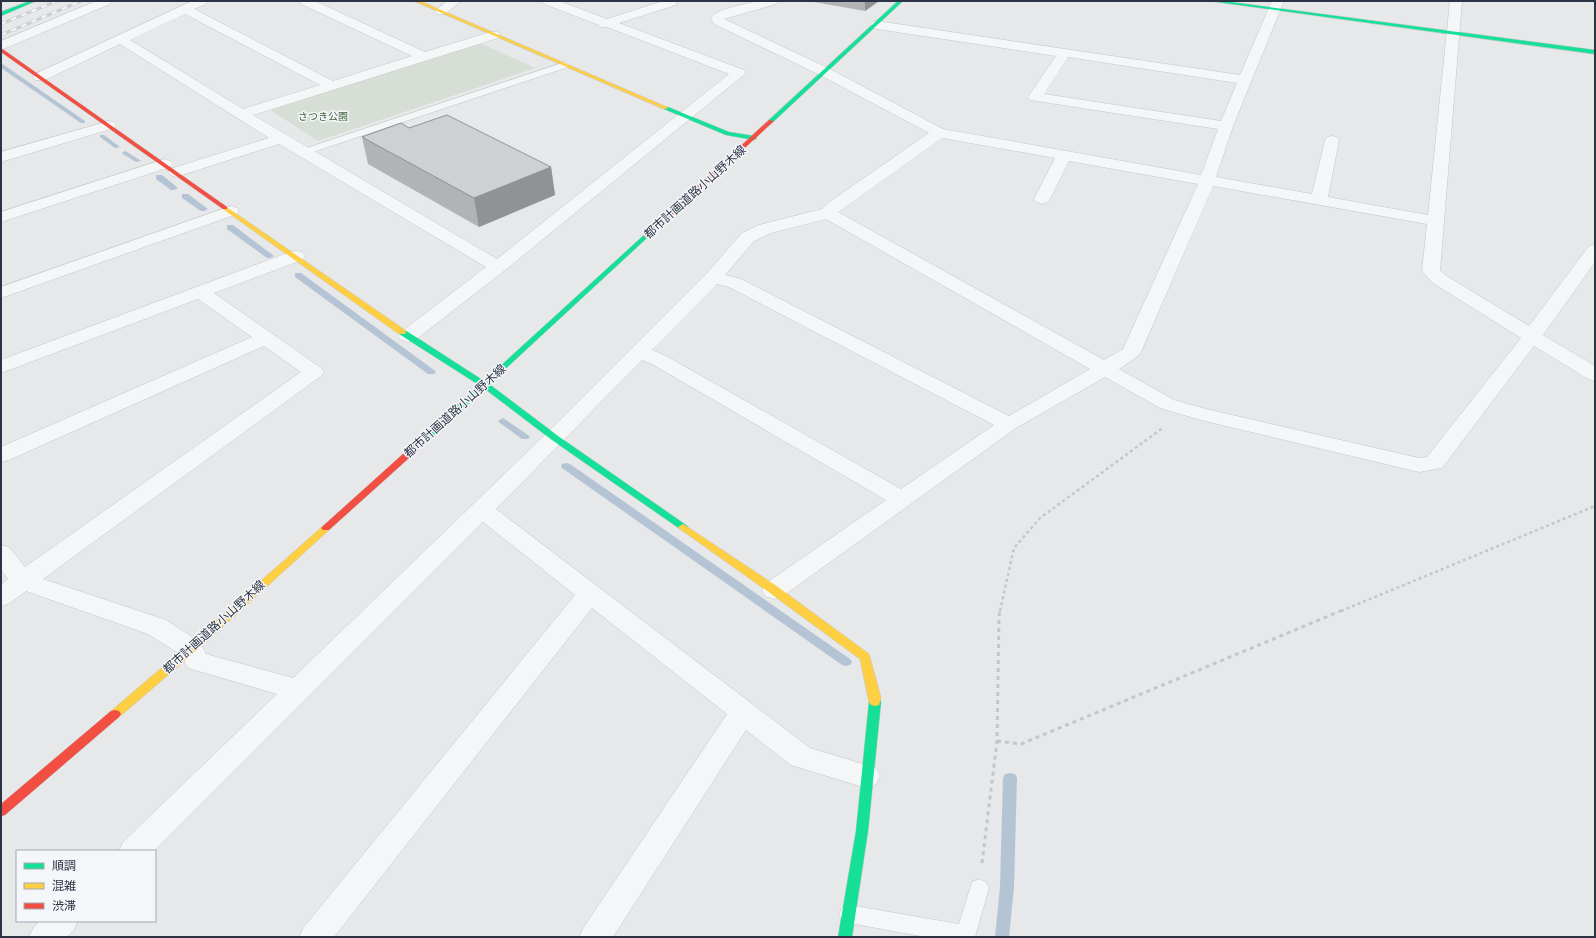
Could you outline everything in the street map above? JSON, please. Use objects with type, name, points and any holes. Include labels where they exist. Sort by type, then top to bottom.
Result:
[{"type":"street","points":[[1,14],[34,1]]},
{"type":"street","points":[[1,46],[106,1]]},
{"type":"street","points":[[40,78],[202,1]]},
{"type":"street","points":[[305,1],[424,57]]},
{"type":"street","points":[[416,1],[728,134],[754,138]]},
{"type":"street","points":[[441,11],[455,1]]},
{"type":"street","points":[[408,336],[498,267],[739,73],[605,24],[548,1]]},
{"type":"street","points":[[605,24],[672,2],[670,1]]},
{"type":"street","points":[[772,1],[724,14],[717,18],[718,21],[825,72],[939,132],[1064,156],[1436,221]]},
{"type":"street","name":"都市計画道路小山野木線","points":[[1,811],[191,649],[485,385],[901,1]]},
{"type":"street","points":[[1212,1],[1277,5],[1452,33],[1595,52]]},
{"type":"street","points":[[1456,1],[1431,271],[1439,280],[1595,375]]},
{"type":"street","points":[[774,590],[1009,424],[1131,352],[1206,181],[1226,126],[1277,5]]},
{"type":"street","points":[[185,9],[332,86]]},
{"type":"street","points":[[876,25],[1245,80]]},
{"type":"street","points":[[243,114],[494,35]]},
{"type":"street","points":[[120,39],[281,139],[498,267]]},
{"type":"street","points":[[1,50],[408,336],[485,385],[555,438],[774,590],[865,657],[875,698],[866,776],[862,832],[845,937]]},
{"type":"street","points":[[1065,52],[1035,97],[1226,126]]},
{"type":"street","points":[[1,157],[109,125]]},
{"type":"street","points":[[135,850],[555,438],[713,276],[748,237],[765,229],[828,213],[834,206],[939,132]]},
{"type":"street","points":[[1,217],[170,168],[281,139]]},
{"type":"street","points":[[1319,201],[1332,140]]},
{"type":"street","points":[[1042,199],[1064,156]]},
{"type":"street","points":[[1,293],[231,211]]},
{"type":"street","points":[[828,213],[1106,368],[1167,404],[1419,465],[1434,463],[1532,336],[1595,250]]},
{"type":"street","points":[[1,367],[296,256]]},
{"type":"street","points":[[713,276],[735,283],[1009,424]]},
{"type":"street","points":[[1,597],[314,372],[200,292]]},
{"type":"street","points":[[1,455],[266,338]]},
{"type":"street","points":[[638,352],[659,360],[902,500]]},
{"type":"street","points":[[482,510],[801,757],[866,776]]},
{"type":"street","points":[[1,553],[23,581],[157,627],[191,649],[197,661],[299,690]]},
{"type":"street","points":[[315,937],[590,594]]},
{"type":"street","points":[[595,937],[743,712]]},
{"type":"street","points":[[45,937],[61,922]]},
{"type":"lane","points":[[304,152],[565,65]]},
{"type":"lane","points":[[849,914],[966,935],[979,888]]},
{"type":"path","points":[[979,888],[997,741],[999,617],[1014,548],[1040,518],[1187,410]]},
{"type":"path","points":[[997,741],[1021,744],[1595,506]]},
{"type":"green space","name":"さつき公園","points":[[480,43],[535,68],[318,141],[270,110]]},
{"type":"building","points":[[447,115],[551,167],[474,198],[362,137],[401,123],[409,128]]},
{"type":"waterway","points":[[1,65],[83,122]]},
{"type":"waterway","points":[[102,136],[117,147]]},
{"type":"waterway","points":[[125,153],[138,161]]},
{"type":"waterway","points":[[159,177],[174,188]]},
{"type":"waterway","points":[[185,196],[204,209]]},
{"type":"waterway","points":[[230,227],[270,256]]},
{"type":"waterway","points":[[298,275],[431,372]]},
{"type":"waterway","points":[[503,421],[525,437]]},
{"type":"waterway","points":[[566,466],[846,662]]},
{"type":"waterway","points":[[1002,937],[1007,887],[1010,778]]},
{"type":"railway","points":[[1,24],[57,1]]},
{"type":"railway","points":[[1,35],[81,1]]},
{"type":"traffic: fast","points":[[1,14],[34,1]]},
{"type":"traffic: fast","points":[[771,121],[901,1]]},
{"type":"traffic: fast","points":[[1212,1],[1595,52]]},
{"type":"traffic: fast","points":[[666,108],[728,134],[754,138]]},
{"type":"traffic: fast","points":[[426,438],[646,236]]},
{"type":"traffic: fast","points":[[402,332],[485,385],[555,438],[683,527]]},
{"type":"traffic: fast","points":[[845,937],[862,831],[875,702]]},
{"type":"traffic: slow","points":[[416,1],[666,108]]},
{"type":"traffic: slow","points":[[225,208],[402,332]]},
{"type":"traffic: slow","points":[[683,527],[774,590],[865,657],[875,702]]},
{"type":"traffic: slow","points":[[115,714],[191,649],[326,528]]},
{"type":"traffic: jam","points":[[1,50],[225,208]]},
{"type":"traffic: jam","points":[[646,236],[771,121]]},
{"type":"traffic: jam","points":[[326,528],[426,438]]},
{"type":"traffic: jam","points":[[1,811],[115,714]]}]
